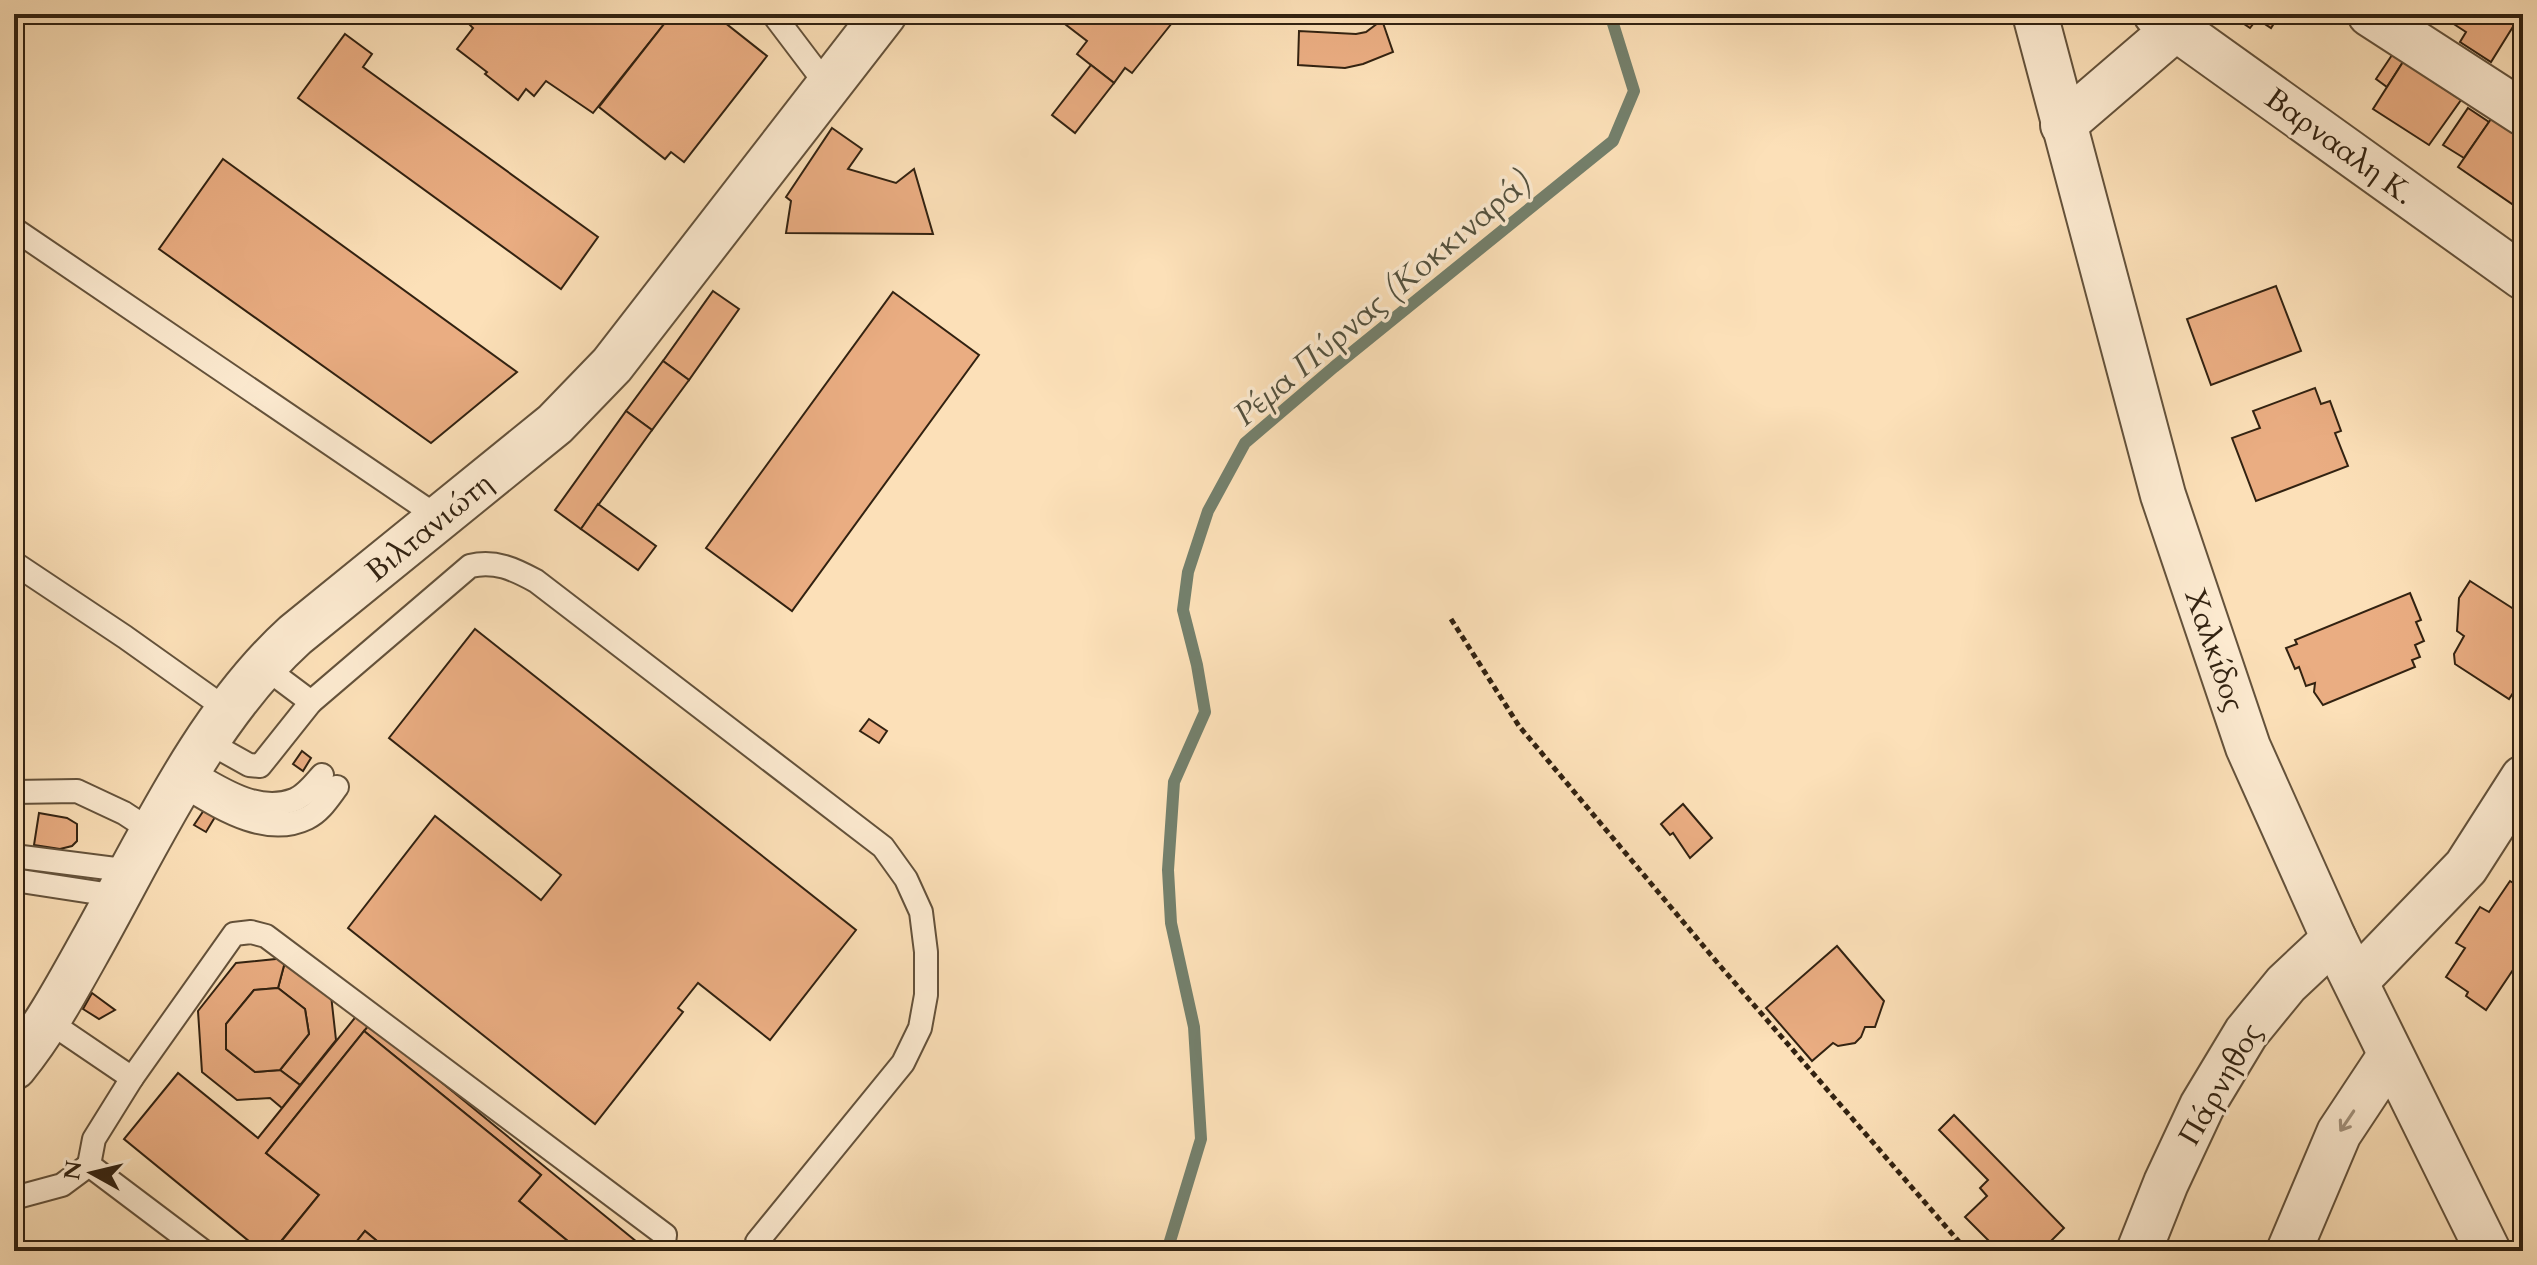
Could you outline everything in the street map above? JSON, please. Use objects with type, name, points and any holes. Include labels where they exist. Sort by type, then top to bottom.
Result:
[{"type":"street","name":"Βιλτανιώτη","points":[[14,1067],[48,1021],[153,832],[202,752],[263,666],[295,635],[555,424],[612,365],[884,14]]},
{"type":"street","name":"Χαλκίδος","points":[[2035,14],[2163,495],[2248,747],[2334,939],[2488,1251]]},
{"type":"street","points":[[2370,14],[2523,113]]},
{"type":"street","points":[[2063,125],[2166,21]]},
{"type":"street","name":"Βαρνααλη Κ.","points":[[2166,21],[2523,277]]},
{"type":"street","points":[[2356,981],[2466,867],[2523,778]]},
{"type":"street","name":"Πάρνηθος","points":[[2139,1251],[2202,1106],[2246,1033],[2286,984],[2334,939]]},
{"type":"street","points":[[2289,1251],[2339,1133],[2390,1056]]},
{"type":"lane","points":[[773,14],[829,88]]},
{"type":"lane","points":[[14,229],[441,519]]},
{"type":"lane","points":[[202,752],[260,766],[311,702],[470,566],[488,561],[536,581],[883,847],[906,879],[921,912],[926,952],[926,995],[920,1028],[903,1063],[757,1242]]},
{"type":"lane","points":[[14,563],[125,637],[233,795],[259,803],[296,800],[329,781]]},
{"type":"lane","points":[[263,666],[311,702]]},
{"type":"lane","points":[[14,792],[77,791],[124,813],[153,832]]},
{"type":"lane","points":[[14,856],[124,883]]},
{"type":"lane","points":[[14,880],[124,883]]},
{"type":"lane","points":[[14,1198],[62,1185],[89,1165],[94,1139],[132,1078],[234,934],[251,932],[266,936],[665,1235],[663,1251]]},
{"type":"lane","points":[[48,1021],[132,1078]]},
{"type":"lane","points":[[89,1165],[203,1251]]},
{"type":"path","points":[[1451,619],[1519,726],[1731,979],[1967,1251]]},
{"type":"building","points":[[476,14],[672,14],[593,113],[546,81],[534,96],[526,89],[518,100],[485,74],[487,72],[457,49],[473,28],[468,23]]},
{"type":"building","points":[[672,14],[722,14],[719,18],[767,56],[684,162],[671,152],[665,159],[599,107]]},
{"type":"building","points":[[1066,14],[1171,14],[1176,18],[1132,73],[1125,68],[1114,83],[1077,54],[1087,41],[1061,21]]},
{"type":"building","points":[[2229,14],[2280,14],[2271,28],[2257,19],[2250,28]]},
{"type":"building","points":[[2449,14],[2523,14],[2523,19],[2519,17],[2491,62],[2460,42],[2466,32],[2446,19]]},
{"type":"building","points":[[1382,20],[1393,52],[1345,68],[1298,65],[1299,31],[1356,34],[1366,32]]},
{"type":"building","points":[[345,34],[372,54],[363,67],[598,237],[561,289],[298,98]]},
{"type":"building","points":[[2392,55],[2403,62],[2387,87],[2376,79]]},
{"type":"building","points":[[2403,62],[2461,100],[2429,145],[2373,109]]},
{"type":"building","points":[[1091,65],[1114,83],[1075,133],[1052,115]]},
{"type":"building","points":[[2468,108],[2489,122],[2464,158],[2443,145]]},
{"type":"building","points":[[2491,119],[2523,140],[2523,194],[2515,206],[2458,167]]},
{"type":"building","points":[[832,128],[862,149],[848,169],[896,183],[914,169],[933,234],[786,233],[791,201],[786,197]]},
{"type":"building","points":[[223,159],[517,372],[431,443],[159,249]]},
{"type":"building","points":[[2523,194],[2523,216],[2513,209]]},
{"type":"building","points":[[2276,286],[2301,351],[2211,385],[2187,319]]},
{"type":"building","points":[[713,291],[739,309],[689,380],[663,361]]},
{"type":"building","points":[[893,292],[979,355],[792,611],[706,548]]},
{"type":"building","points":[[663,361],[689,380],[652,430],[626,411]]},
{"type":"building","points":[[2315,388],[2321,404],[2330,401],[2341,431],[2335,433],[2348,466],[2256,501],[2232,438],[2260,428],[2253,411]]},
{"type":"building","points":[[626,411],[652,430],[581,529],[555,510]]},
{"type":"building","points":[[598,504],[656,546],[638,570],[581,529]]},
{"type":"building","points":[[2470,581],[2523,615],[2523,678],[2509,699],[2455,664],[2454,654],[2464,636],[2457,631],[2459,598]]},
{"type":"building","points":[[2410,593],[2421,620],[2416,622],[2424,641],[2415,645],[2420,657],[2412,660],[2415,667],[2323,705],[2314,692],[2315,683],[2306,686],[2299,667],[2295,669],[2286,648],[2297,644],[2295,640]]},
{"type":"building","points":[[475,629],[856,930],[770,1040],[698,983],[678,1008],[683,1012],[595,1124],[348,928],[435,816],[541,900],[561,875],[389,738]]},
{"type":"building","points":[[869,719],[887,731],[879,743],[860,731]]},
{"type":"building","points":[[302,751],[311,758],[303,771],[293,764]]},
{"type":"building","points":[[1683,804],[1712,838],[1690,858],[1673,833],[1670,835],[1661,824]]},
{"type":"building","points":[[204,810],[215,817],[206,832],[194,825]]},
{"type":"building","points":[[39,813],[67,818],[77,824],[77,841],[60,849],[34,845]]},
{"type":"building","points":[[2510,881],[2523,889],[2523,955],[2486,1010],[2466,996],[2468,992],[2446,977],[2465,948],[2456,943],[2480,907],[2489,912]]},
{"type":"building","points":[[1837,946],[1884,1001],[1875,1027],[1865,1027],[1855,1043],[1838,1046],[1833,1043],[1812,1061],[1766,1008]]},
{"type":"building","points":[[286,958],[331,995],[336,1040],[300,1085],[280,1070],[309,1034],[305,1009],[278,988]]},
{"type":"building","points":[[286,958],[278,988],[254,990],[226,1024],[226,1049],[255,1072],[280,1070],[300,1085],[282,1108],[270,1098],[237,1100],[202,1072],[198,1011],[236,963]]},
{"type":"building","points":[[278,988],[305,1009],[309,1034],[280,1070],[255,1072],[226,1049],[226,1024],[254,990]]},
{"type":"building","points":[[92,993],[115,1010],[99,1019],[83,1009]]},
{"type":"building","points":[[358,1014],[370,1024],[266,1153],[319,1195],[273,1251],[261,1251],[124,1139],[178,1073],[258,1138]]},
{"type":"building","points":[[370,1024],[648,1251],[580,1251],[519,1201],[541,1175],[364,1031]]},
{"type":"building","points":[[364,1031],[541,1175],[519,1201],[580,1251],[389,1251],[365,1231],[349,1251],[275,1249],[319,1195],[266,1153]]},
{"type":"building","points":[[1954,1115],[2064,1228],[2041,1251],[1999,1251],[1965,1217],[1987,1196],[1980,1188],[1988,1180],[1939,1130]]},
{"type":"building","points":[[365,1231],[389,1251],[349,1251]]},
{"type":"waterway","name":"Ρέμα Πύρνας (Κοκκιναρά)","points":[[1167,1251],[1201,1139],[1194,1027],[1171,923],[1168,870],[1174,782],[1205,712],[1183,610],[1188,572],[1208,511],[1245,443],[1613,141],[1634,91],[1610,14]]}]
